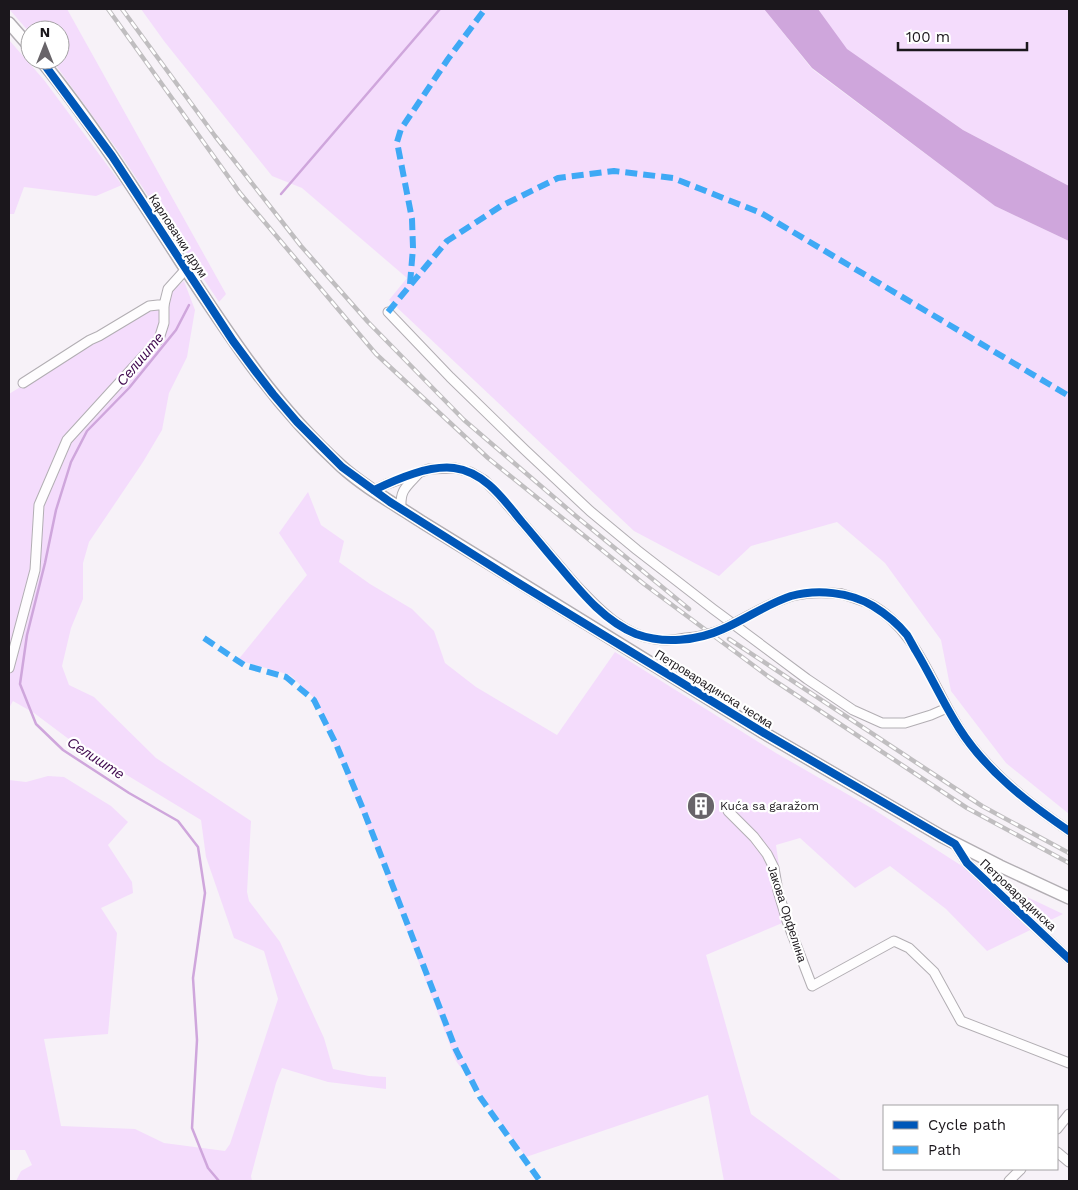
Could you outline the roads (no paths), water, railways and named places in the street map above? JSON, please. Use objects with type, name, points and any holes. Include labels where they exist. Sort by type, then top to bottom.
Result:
[{"type":"main road","points":[[9,23],[20,35]]},
{"type":"main road","name":"Карловачки друм","points":[[48,70],[112,156],[246,359],[272,394],[297,422]]},
{"type":"main road","name":"Петроварадинска чесма","points":[[297,422],[342,467],[390,502],[520,584],[764,733],[955,844],[1069,898]]},
{"type":"street","points":[[9,668],[35,570],[39,505],[67,440],[159,339],[164,323],[164,305],[168,289],[186,269]]},
{"type":"street","points":[[23,383],[90,340],[149,306],[164,305]]},
{"type":"street","points":[[388,312],[450,378],[590,511],[705,604],[806,679],[853,710],[882,723],[906,723],[946,708]]},
{"type":"street","points":[[374,490],[429,469],[455,468],[470,472],[484,480],[499,495],[597,608],[615,622],[635,633],[655,639],[674,640],[698,637],[722,630],[792,596],[812,593],[842,594],[872,605],[892,619],[907,636],[946,708],[968,741],[1008,785],[1069,831]]},
{"type":"street","points":[[401,508],[403,490],[420,472]]},
{"type":"street","name":"Јакова Орфелина","points":[[728,811],[754,837],[767,854],[774,868],[778,891],[787,921],[812,986],[894,941],[909,948],[934,972],[962,1021],[1069,1063]]},
{"type":"street","name":"Петроварадинска","points":[[955,844],[967,862],[1069,959]]},
{"type":"street","points":[[1058,1127],[1069,1114]]},
{"type":"street","points":[[1058,1153],[1069,1162]]},
{"type":"street","points":[[1009,1181],[1019,1170]]},
{"type":"waterway","name":"Селиште","points":[[281,194],[440,9]]},
{"type":"waterway","name":"Селиште","points":[[189,305],[176,330],[129,388],[87,431],[71,462],[56,510],[27,635],[20,684],[36,724],[63,750],[129,793],[178,821],[198,847],[205,893],[193,978],[197,1040],[192,1128],[208,1168],[219,1181]]},
{"type":"railway","points":[[108,9],[240,193],[376,354],[488,458],[644,584],[769,677],[967,808],[1069,863]]},
{"type":"railway","points":[[122,9],[215,136],[301,246],[368,322],[464,420],[577,517],[689,609]]},
{"type":"railway","points":[[729,639],[982,806],[1069,853]]},
{"type":"place","name":"Kuća sa garažom","points":[[701,806]]}]
